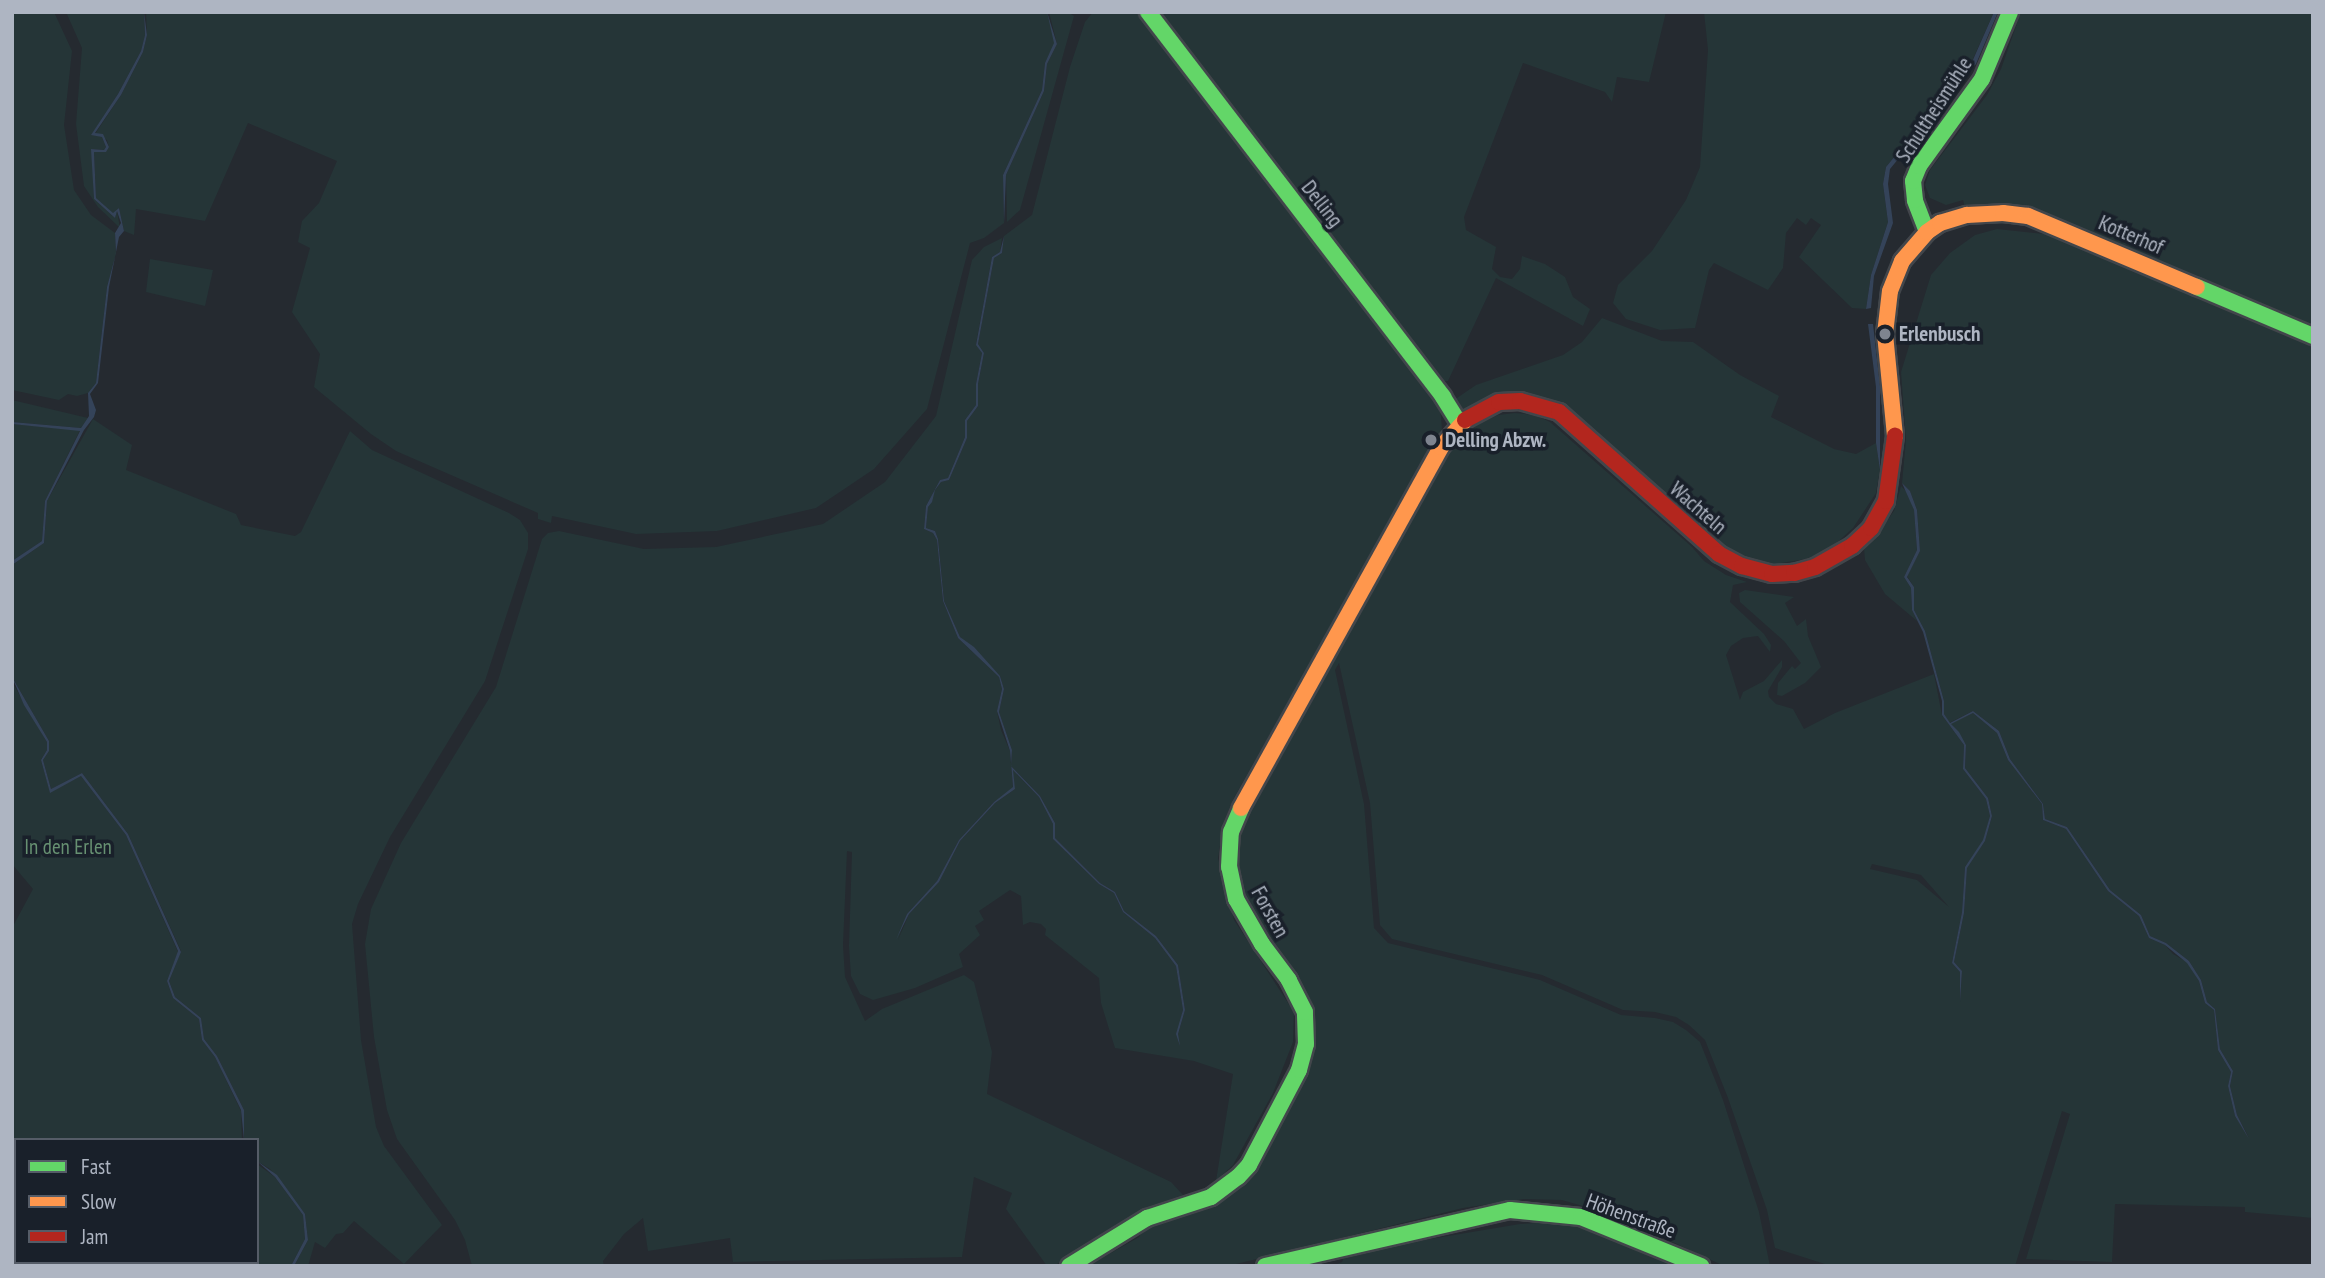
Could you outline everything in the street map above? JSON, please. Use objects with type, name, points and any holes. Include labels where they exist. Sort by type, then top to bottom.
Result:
[{"type":"street","name":"Delling","points":[[1148,12],[1443,397],[1459,424]]},
{"type":"street","name":"Schultheismühle","points":[[1927,232],[1914,200],[1916,174],[1982,79],[2010,12]]},
{"type":"street","name":"Kotterhof","points":[[1927,232],[1940,223],[1967,215],[2003,213],[2028,216],[2313,335]]},
{"type":"street","name":"Wachteln","points":[[1459,424],[1481,408],[1499,402],[1537,404],[1559,412],[1718,554],[1742,566],[1772,574],[1794,573],[1815,567],[1853,546],[1871,528],[1881,510],[1893,473],[1896,442],[1886,317],[1890,290],[1902,261],[1927,232]]},
{"type":"street","name":"Forsten","points":[[1069,1266],[1147,1218],[1211,1197],[1238,1177],[1260,1145],[1299,1070],[1306,1044],[1305,1012],[1289,980],[1262,944],[1236,899],[1229,867],[1231,832],[1247,793],[1441,447],[1459,424]]},
{"type":"street","name":"Höhenstraße","points":[[1265,1266],[1510,1210],[1581,1217],[1701,1266]]},
{"type":"green space","points":[[12,12],[54,12],[72,51],[64,125],[74,190],[91,215],[115,233],[116,253],[107,287],[96,383],[88,393],[77,396],[68,394],[59,400],[12,390]]},
{"type":"green space","points":[[66,12],[144,12],[145,35],[141,51],[92,134],[102,137],[106,147],[104,150],[92,149],[94,199],[115,218],[117,211],[120,228],[98,207],[84,186],[76,124],[82,48]]},
{"type":"green space","points":[[146,12],[1047,12],[1055,43],[1045,63],[1042,90],[1003,175],[1004,223],[984,238],[970,243],[927,409],[874,469],[816,508],[717,531],[636,534],[552,516],[551,523],[538,519],[538,513],[396,451],[314,387],[320,354],[292,312],[310,248],[298,242],[302,221],[319,203],[337,161],[248,123],[205,221],[136,209],[134,235],[124,231],[119,208],[113,214],[96,198],[94,152],[105,152],[109,147],[107,140],[95,134],[121,95],[143,52],[147,35]]},
{"type":"green space","points":[[1049,12],[1068,12],[1074,16],[1020,210],[1007,222],[1006,175],[1044,91],[1047,64],[1057,44]]},
{"type":"green space","points":[[1093,12],[1140,12],[1198,93],[1437,401],[1441,416],[1442,430],[1235,796],[1224,821],[1218,858],[1234,920],[1294,1012],[1293,1042],[1273,1093],[1233,1165],[1216,1181],[1233,1074],[1194,1061],[1115,1048],[1101,1003],[1099,978],[1045,935],[1046,929],[1041,924],[1030,922],[1023,925],[1021,896],[1010,890],[979,911],[984,920],[975,926],[980,935],[959,954],[963,967],[915,988],[873,1000],[860,994],[851,976],[849,946],[852,852],[847,851],[843,945],[845,977],[865,1021],[882,1009],[964,975],[974,982],[992,1052],[987,1094],[1171,1182],[1183,1195],[1143,1209],[1054,1266],[1047,1266],[1006,1209],[1012,1193],[974,1177],[962,1257],[733,1262],[730,1238],[648,1251],[643,1218],[624,1234],[603,1261],[604,1266],[472,1266],[465,1240],[455,1220],[397,1139],[387,1110],[374,1037],[365,944],[371,909],[401,843],[496,687],[542,539],[548,533],[559,531],[644,549],[716,547],[823,524],[885,482],[936,416],[972,260],[984,247],[1002,238],[1000,252],[992,257],[976,344],[982,353],[976,384],[976,405],[965,420],[965,437],[948,478],[940,480],[926,506],[924,529],[933,533],[937,540],[943,601],[958,638],[999,677],[1002,689],[997,711],[1010,751],[1011,764],[1012,750],[999,712],[1004,689],[1000,676],[960,637],[944,601],[938,539],[935,531],[926,528],[928,507],[941,482],[949,480],[967,438],[967,421],[978,406],[978,384],[984,353],[978,344],[994,258],[1002,253],[1004,236],[1032,215],[1070,67],[1085,22]],"holes":[[[1011,766],[1040,796],[1055,823],[1055,838],[1100,883],[1115,892],[1124,911],[1156,936],[1178,965],[1185,1010],[1178,1034],[1183,1010],[1176,966],[1155,938],[1123,912],[1114,893],[1099,884],[1053,839],[1053,824],[1039,797],[1012,769],[1015,789],[995,803],[960,841],[939,882],[909,914],[898,940],[907,914],[937,881],[959,840],[994,802],[1013,788]]]},
{"type":"green space","points":[[1161,12],[1666,12],[1649,82],[1617,77],[1612,102],[1605,92],[1523,63],[1464,217],[1466,230],[1496,247],[1492,269],[1500,277],[1512,279],[1520,269],[1522,256],[1545,264],[1565,277],[1573,297],[1590,309],[1583,326],[1496,278],[1448,381],[1437,382],[1318,216],[1287,181]]},
{"type":"green space","points":[[1704,12],[1994,12],[1972,61],[1886,167],[1883,184],[1888,222],[1871,275],[1866,309],[1852,308],[1799,257],[1821,225],[1811,218],[1806,225],[1797,218],[1786,233],[1783,268],[1768,290],[1714,263],[1709,270],[1695,328],[1660,330],[1626,319],[1613,303],[1618,285],[1652,251],[1686,200],[1700,167],[1708,50]]},
{"type":"green space","points":[[2021,12],[2313,12],[2313,332],[2061,225],[1966,211],[1963,200],[1946,205],[1930,198],[1925,185],[1930,170],[1987,95],[2001,69]]},
{"type":"green space","points":[[1997,229],[2054,235],[2313,346],[2313,1218],[2245,1212],[2245,1207],[2115,1204],[2112,1262],[2026,1259],[2070,1114],[2062,1111],[2015,1266],[1831,1266],[1775,1248],[1767,1210],[1728,1098],[1705,1040],[1689,1025],[1676,1017],[1655,1012],[1623,1010],[1542,975],[1392,939],[1380,925],[1370,803],[1339,663],[1335,670],[1364,804],[1374,928],[1388,943],[1540,980],[1621,1015],[1673,1022],[1686,1030],[1700,1042],[1723,1100],[1759,1212],[1770,1266],[1724,1266],[1617,1216],[1562,1200],[1524,1199],[1463,1208],[1228,1266],[1088,1266],[1139,1237],[1146,1225],[1227,1190],[1312,1042],[1236,883],[1235,833],[1441,456],[1446,459],[1455,445],[1474,426],[1498,415],[1515,413],[1535,415],[1550,422],[1692,547],[1704,561],[1726,575],[1747,582],[1733,585],[1730,602],[1764,634],[1771,645],[1770,652],[1758,636],[1743,638],[1731,646],[1726,655],[1740,700],[1743,692],[1764,681],[1782,660],[1782,667],[1768,691],[1769,697],[1776,704],[1793,709],[1804,729],[1835,713],[1934,674],[1942,715],[1964,745],[1963,769],[1986,799],[1990,816],[1984,840],[1965,867],[1962,912],[1952,963],[1960,972],[1960,1002],[1962,971],[1954,962],[1964,913],[1967,867],[1985,841],[1992,816],[1988,798],[1965,768],[1966,745],[1950,724],[1973,713],[1997,733],[2008,760],[2042,804],[2043,820],[2066,829],[2108,891],[2139,916],[2149,938],[2165,945],[2173,954],[2187,962],[2199,981],[2205,1003],[2214,1010],[2218,1050],[2231,1072],[2228,1086],[2235,1116],[2249,1138],[2237,1115],[2230,1086],[2233,1071],[2220,1049],[2215,1009],[2207,1002],[2201,980],[2189,961],[2166,943],[2150,936],[2141,915],[2110,890],[2067,827],[2045,819],[2043,804],[2010,759],[1999,731],[1973,711],[1949,723],[1944,714],[1944,701],[1925,631],[1914,610],[1914,587],[1907,576],[1920,551],[1917,510],[1910,491],[1902,483],[1906,440],[1901,372],[1931,275],[1950,253],[1975,235]],"holes":[[[1872,864],[1921,875],[1949,907],[1917,880],[1870,869]]]},
{"type":"green space","points":[[150,259],[213,270],[205,306],[146,292]]},
{"type":"green space","points":[[1602,318],[1662,341],[1693,342],[1740,375],[1779,396],[1771,417],[1834,449],[1856,454],[1876,443],[1880,470],[1876,493],[1853,528],[1830,549],[1806,559],[1775,564],[1756,561],[1717,543],[1561,408],[1463,410],[1456,406],[1454,400],[1476,385],[1563,355],[1582,342]]},
{"type":"green space","points":[[12,400],[88,418],[81,428],[12,422]]},
{"type":"green space","points":[[93,419],[132,445],[126,470],[236,514],[241,525],[295,536],[301,532],[350,431],[372,450],[509,513],[520,520],[528,533],[528,549],[485,681],[390,837],[358,904],[352,924],[361,1040],[376,1127],[384,1146],[442,1225],[404,1264],[354,1221],[343,1233],[336,1234],[325,1248],[315,1242],[308,1266],[294,1266],[308,1240],[305,1214],[270,1169],[259,1162],[259,1138],[244,1138],[244,1110],[217,1056],[204,1039],[201,1018],[175,997],[169,981],[181,951],[128,834],[82,773],[51,789],[43,760],[49,751],[49,741],[12,677],[12,565],[44,543],[47,501]]},
{"type":"green space","points":[[12,424],[80,430],[45,501],[42,541],[12,561]]},
{"type":"green space","points":[[1901,486],[1908,493],[1914,510],[1917,550],[1904,577],[1911,588],[1912,610],[1917,621],[1885,594],[1865,560],[1864,548],[1894,511]]},
{"type":"green space","points":[[1745,590],[1794,597],[1785,603],[1797,626],[1806,619],[1808,636],[1821,667],[1805,683],[1782,696],[1777,695],[1778,683],[1792,666],[1795,669],[1801,663],[1784,641],[1740,602],[1739,593]]},
{"type":"green space","name":"In den Erlen","points":[[12,682],[47,742],[47,750],[41,760],[50,792],[81,776],[126,835],[178,952],[167,981],[173,998],[199,1019],[202,1040],[215,1057],[241,1111],[242,1138],[14,1138],[14,1196],[12,1195],[12,928],[33,889],[12,864]]},
{"type":"green space","points":[[259,1165],[275,1177],[303,1215],[305,1239],[291,1266],[221,1264],[259,1264]]},
{"type":"green space","points":[[12,1209],[14,1264],[82,1266],[12,1266]]},
{"type":"green space","points":[[1554,1222],[1574,1225],[1682,1266],[1332,1266],[1342,1262],[1346,1253],[1520,1224]]},
{"type":"green space","points":[[117,1264],[208,1264],[207,1266]]},
{"type":"water","points":[[144,12],[147,35],[143,52],[121,95],[95,133],[103,134],[109,147],[106,152],[94,152],[96,198],[113,213],[119,208],[124,231],[119,237],[116,252],[115,233],[121,223],[117,211],[115,218],[94,199],[91,149],[104,150],[106,147],[102,137],[91,135],[118,94],[141,51],[145,35]]},
{"type":"water","points":[[1047,12],[1057,44],[1047,64],[1044,91],[1006,175],[1004,223],[1003,175],[1042,90],[1045,63],[1054,43]]},
{"type":"water","points":[[1994,12],[1998,12],[1976,64],[1890,169],[1888,184],[1893,223],[1874,276],[1871,308],[1866,309],[1871,275],[1888,222],[1883,184],[1886,167],[1972,62]]},
{"type":"water","points":[[1004,236],[1002,253],[994,258],[978,344],[984,353],[978,384],[978,406],[967,421],[967,438],[949,480],[941,482],[935,490],[928,507],[926,528],[935,531],[938,539],[944,601],[960,637],[974,647],[1000,676],[1004,689],[999,712],[1012,750],[1011,764],[1010,751],[997,711],[1002,689],[999,677],[958,638],[943,601],[937,540],[933,533],[924,529],[926,506],[940,480],[948,478],[965,437],[965,420],[976,405],[976,384],[982,353],[976,345],[992,257],[1000,252]]},
{"type":"water","points":[[115,256],[98,383],[90,394],[96,410],[94,417],[84,430],[47,501],[44,543],[12,565],[12,561],[42,541],[45,501],[80,431],[12,422],[81,428],[89,416],[88,393],[96,383],[107,287]]},
{"type":"water","points":[[1868,324],[1873,324],[1880,386],[1880,470],[1876,443],[1876,387]]},
{"type":"water","points":[[1902,483],[1910,491],[1917,510],[1920,551],[1907,577],[1914,587],[1914,610],[1925,631],[1944,701],[1944,714],[1950,723],[1973,711],[1999,731],[2010,759],[2043,804],[2045,819],[2067,827],[2110,890],[2141,915],[2150,936],[2166,943],[2189,961],[2201,980],[2207,1002],[2215,1009],[2220,1049],[2233,1071],[2230,1086],[2237,1115],[2249,1139],[2235,1116],[2228,1086],[2231,1072],[2218,1050],[2214,1010],[2205,1003],[2199,981],[2187,963],[2165,945],[2149,938],[2139,916],[2108,891],[2066,829],[2043,820],[2042,804],[2008,760],[1997,733],[1973,713],[1951,724],[1966,745],[1965,768],[1988,798],[1992,816],[1985,841],[1967,868],[1964,913],[1954,962],[1962,971],[1960,1002],[1960,972],[1952,963],[1962,912],[1965,867],[1983,840],[1990,816],[1986,799],[1963,769],[1964,745],[1942,715],[1942,701],[1923,632],[1912,610],[1911,588],[1904,577],[1917,550],[1914,510]]},
{"type":"water","points":[[12,677],[49,741],[49,751],[43,760],[51,789],[82,773],[128,834],[181,952],[169,981],[175,997],[201,1018],[204,1039],[217,1056],[244,1110],[244,1138],[241,1110],[215,1057],[202,1040],[199,1019],[173,998],[167,981],[178,951],[126,835],[81,776],[50,793],[41,760],[47,750],[47,742],[24,705]]},
{"type":"water","points":[[1011,766],[1040,796],[1055,823],[1055,838],[1100,883],[1115,892],[1124,911],[1156,936],[1178,965],[1185,1010],[1178,1034],[1180,1046],[1176,1034],[1183,1010],[1176,966],[1155,938],[1123,912],[1114,893],[1099,884],[1053,839],[1053,824],[1039,797],[1013,770],[1015,789],[995,803],[960,841],[939,882],[909,914],[896,940],[907,914],[937,881],[959,840],[994,802],[1013,787]]},
{"type":"water","points":[[259,1162],[277,1175],[305,1214],[308,1240],[294,1266],[291,1266],[305,1239],[303,1215],[275,1177]]},
{"type":"traffic: fast","points":[[1148,12],[1443,397],[1459,423]]},
{"type":"traffic: fast","points":[[1927,232],[1915,200],[1913,181],[1919,166],[1982,79],[2010,12]]},
{"type":"traffic: fast","points":[[2197,287],[2313,336]]},
{"type":"traffic: fast","points":[[1069,1266],[1147,1218],[1211,1197],[1238,1177],[1249,1165],[1299,1070],[1306,1044],[1305,1012],[1289,980],[1262,944],[1236,899],[1229,867],[1231,832],[1241,808]]},
{"type":"traffic: fast","points":[[1265,1266],[1510,1210],[1581,1217],[1701,1266]]},
{"type":"traffic: slow","points":[[1895,436],[1885,334],[1890,291],[1902,261],[1927,232],[1940,223],[1967,215],[2003,213],[2028,216],[2197,287]]},
{"type":"traffic: slow","points":[[1241,808],[1441,447],[1465,420]]},
{"type":"traffic: jam","points":[[1465,420],[1499,402],[1520,401],[1559,412],[1719,554],[1742,566],[1772,574],[1794,573],[1815,567],[1852,546],[1871,528],[1886,501],[1895,436]]},
{"type":"place","name":"Erlenbusch","points":[[1885,334]]},
{"type":"place","name":"Delling Abzw.","points":[[1431,440]]}]
